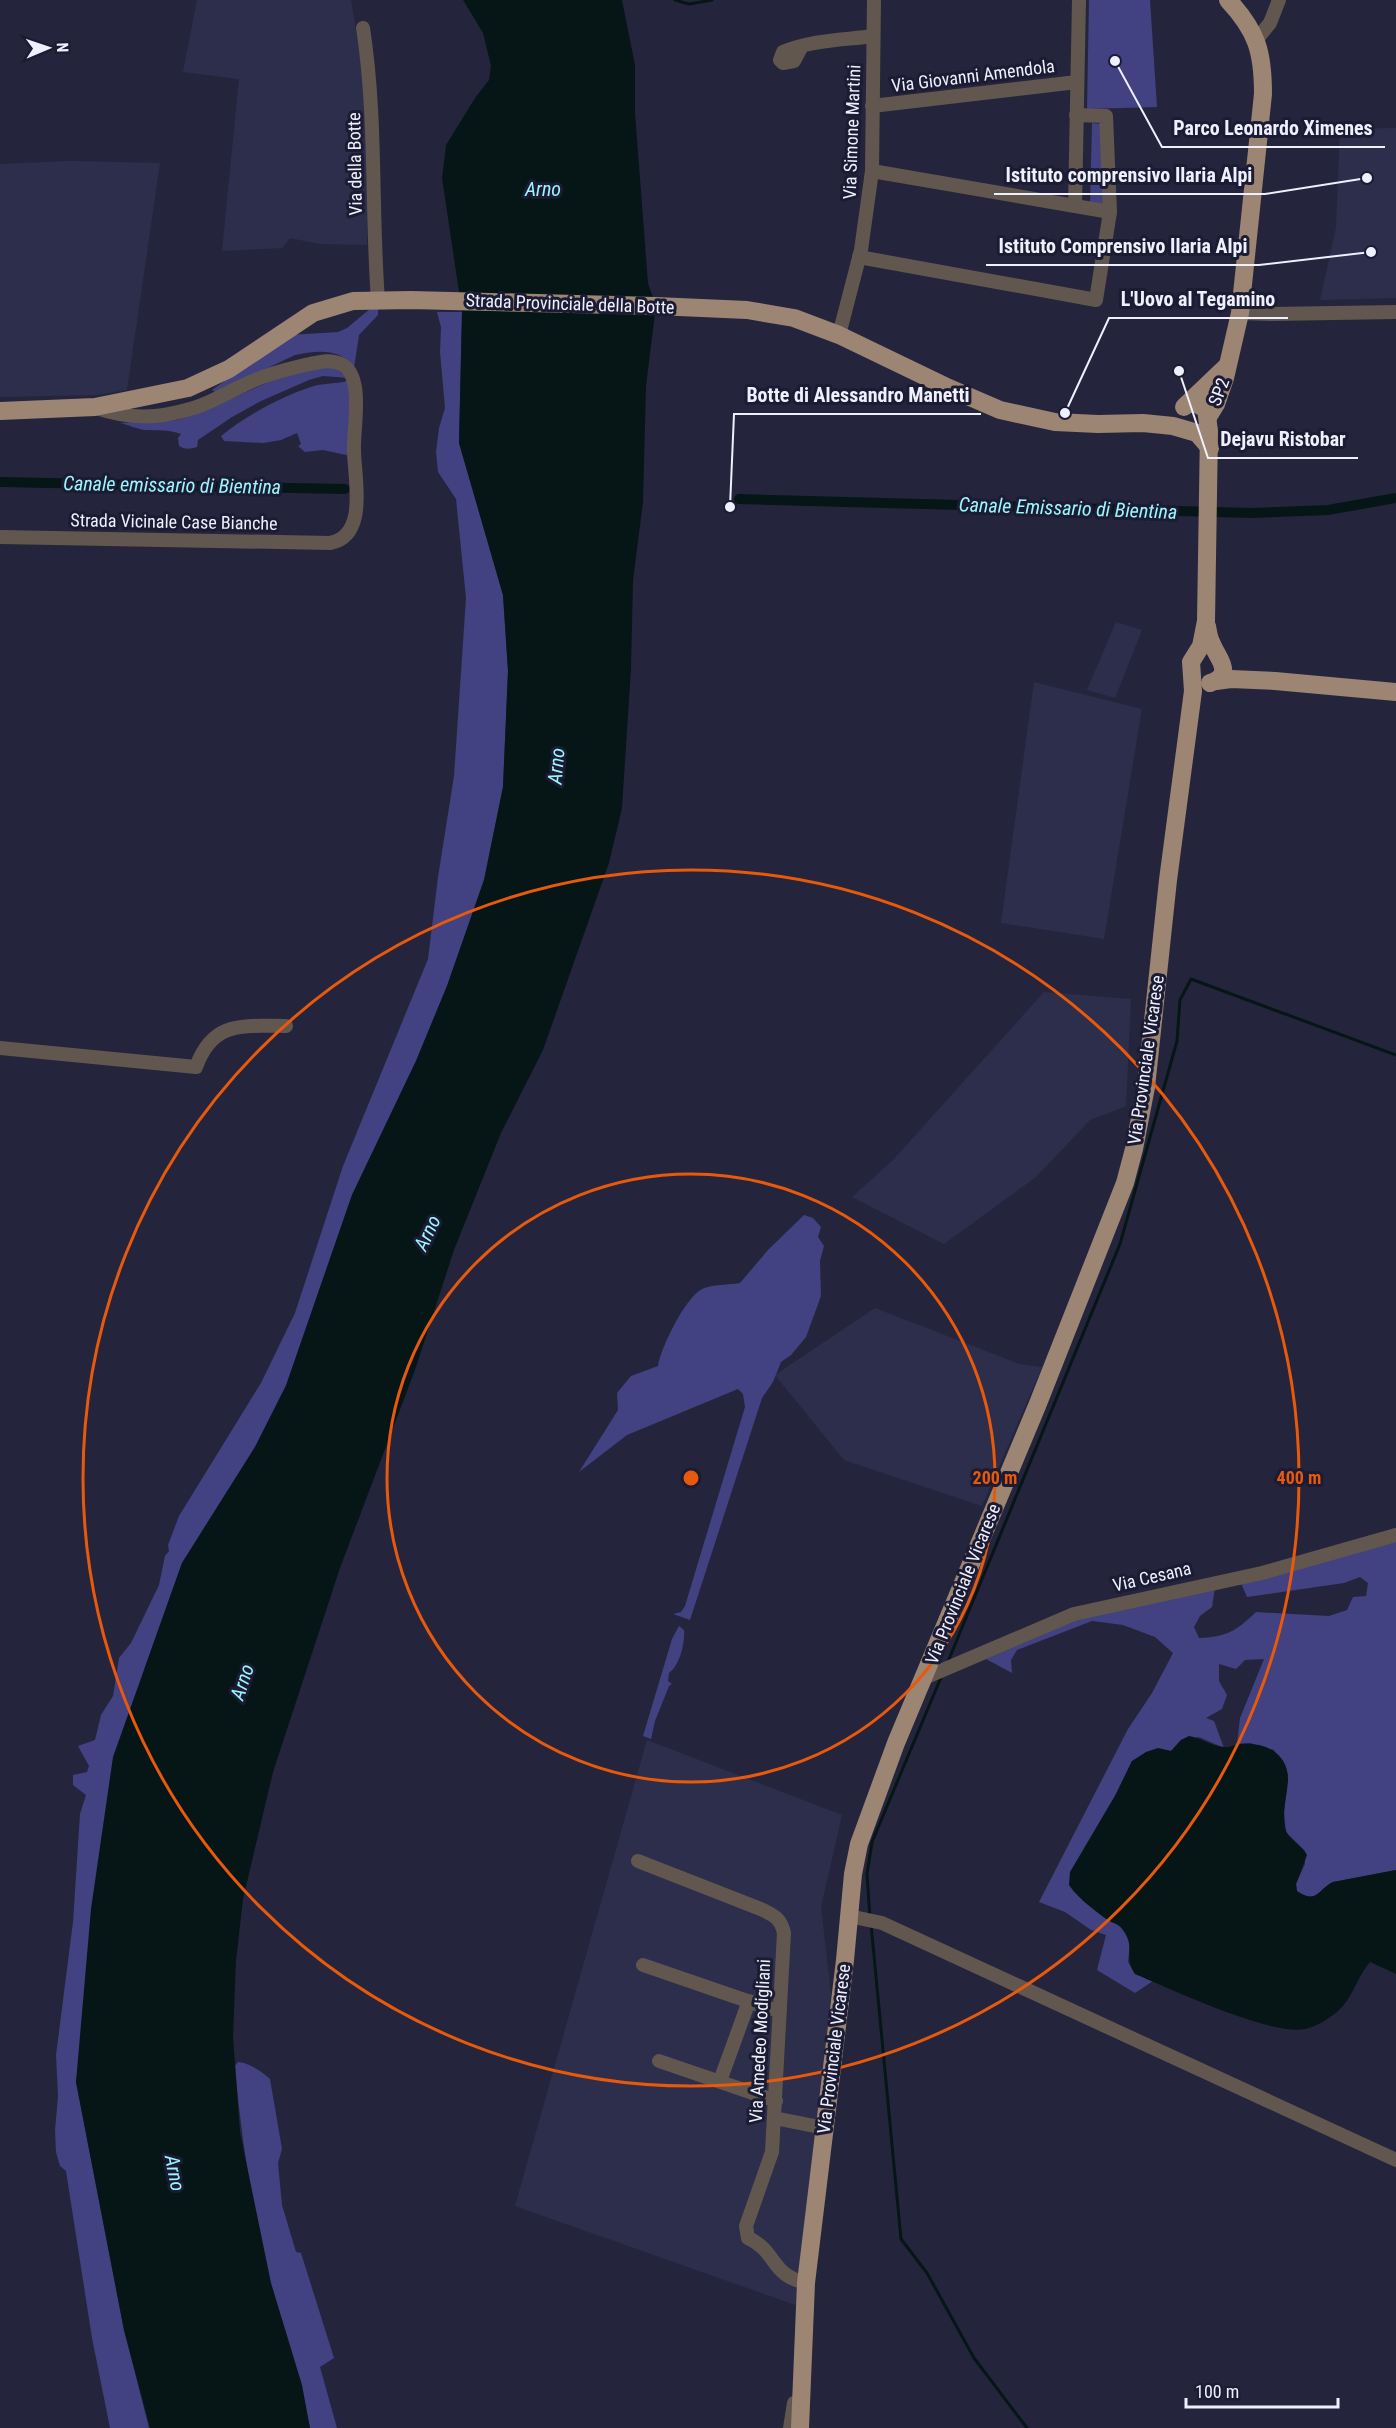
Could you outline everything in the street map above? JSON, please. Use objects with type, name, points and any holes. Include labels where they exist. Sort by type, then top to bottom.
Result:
[{"type":"main road","name":"SP2","points":[[1200,425],[1219,396],[1240,313],[1263,109],[1262,66],[1257,39],[1244,17],[1228,0]]},
{"type":"main road","name":"Strada Provinciale della Botte","points":[[0,411],[95,407],[163,394],[199,384],[229,369],[313,313],[343,303],[378,300],[656,306],[772,313],[794,318],[838,335],[1000,410],[1054,422],[1200,425]]},
{"type":"main road","name":"SP2","points":[[1184,407],[1227,366]]},
{"type":"main road","points":[[1199,404],[1206,409],[1200,425],[1183,426],[1180,420],[1184,407],[1199,404]]},
{"type":"main road","name":"Strada Provinciale della Botte","points":[[1143,423],[1161,418],[1184,407]]},
{"type":"main road","name":"Via Provinciale Vicarese","points":[[800,2428],[806,2283],[853,1875],[859,1844],[892,1753],[939,1671],[1121,1195],[1134,1149],[1150,1059],[1168,880],[1191,711],[1193,691],[1191,662],[1202,642],[1206,621],[1210,453],[1200,425]]},
{"type":"main road","name":"Via Provinciale Vicarese","points":[[1191,711],[1197,696],[1222,673],[1220,658],[1210,639],[1206,621]]},
{"type":"main road","points":[[1197,653],[1208,650],[1250,675],[1275,681]]},
{"type":"main road","points":[[1192,674],[1197,681],[1212,682],[1231,679],[1275,681],[1396,692]]},
{"type":"main road","name":"Via Provinciale Vicarese","points":[[802,2363],[805,2428]]},
{"type":"street","name":"Via Simone Martini","points":[[838,335],[859,257],[872,171],[874,0]]},
{"type":"street","points":[[1075,206],[1079,0]]},
{"type":"street","points":[[1257,39],[1270,23],[1279,0]]},
{"type":"street","name":"Via della Botte","points":[[363,28],[372,100],[374,248],[378,300]]},
{"type":"street","points":[[802,46],[873,36]]},
{"type":"street","name":"Via Giovanni Amendola","points":[[872,106],[1077,82]]},
{"type":"street","points":[[859,257],[1096,300],[1110,212],[1106,116],[1076,115]]},
{"type":"street","points":[[872,171],[1110,212]]},
{"type":"street","points":[[1240,313],[1396,312]]},
{"type":"street","name":"Strada Vicinale Case Bianche","points":[[0,537],[330,543],[337,542],[345,536],[356,514],[355,387],[351,373],[342,364],[324,361],[270,374],[192,409],[174,413],[130,417],[95,407]]},
{"type":"street","points":[[0,1048],[196,1067],[205,1046],[222,1031],[240,1026],[286,1026]]},
{"type":"street","name":"Via Cesana","points":[[939,1671],[1074,1614],[1262,1573],[1396,1535]]},
{"type":"street","name":"Via Amedeo Modigliani","points":[[638,1861],[777,1917],[784,1933],[772,2152],[746,2226],[748,2238],[758,2242],[782,2273],[792,2280],[806,2283]]},
{"type":"street","points":[[849,1916],[872,1920],[1396,2160]]},
{"type":"street","points":[[643,1965],[749,2001],[780,2009]]},
{"type":"street","points":[[720,2081],[749,2001]]},
{"type":"street","points":[[659,2061],[776,2102]]},
{"type":"street","points":[[774,2118],[825,2128]]},
{"type":"street","name":"Via Provinciale Vicarese","points":[[790,2428],[802,2363]]},
{"type":"shaded area","points":[[197,0],[351,0],[366,93],[367,245],[320,244],[290,238],[282,248],[222,251],[239,79],[183,72]]},
{"type":"shaded area","points":[[1089,0],[1150,0],[1157,107],[1087,109]]},
{"type":"shaded area","points":[[1092,123],[1101,124],[1105,205],[1090,204]]},
{"type":"shaded area","points":[[1396,128],[1396,298],[1320,300],[1336,228],[1340,129]]},
{"type":"shaded area","points":[[70,161],[160,163],[127,390],[98,395],[0,397],[0,164]]},
{"type":"shaded area","points":[[371,308],[378,308],[378,315],[359,335],[354,368],[349,361],[336,354],[303,353],[221,390],[215,392],[212,390],[289,335],[338,332],[347,328]]},
{"type":"shaded area","points":[[437,312],[462,312],[459,443],[503,595],[508,671],[503,787],[484,880],[447,986],[416,1061],[352,1195],[286,1385],[255,1447],[182,1563],[144,1670],[76,2082],[124,2330],[149,2428],[110,2428],[92,2338],[66,2171],[60,2166],[56,2152],[58,2097],[56,2055],[73,1922],[80,1814],[86,1795],[73,1785],[73,1775],[87,1772],[89,1766],[78,1746],[95,1740],[101,1715],[113,1696],[119,1658],[131,1643],[159,1585],[165,1556],[169,1551],[168,1545],[179,1516],[261,1383],[295,1313],[343,1166],[428,959],[454,776],[466,598],[456,499],[438,472],[436,452],[439,428],[445,408],[440,352],[441,327]]},
{"type":"shaded area","points":[[331,365],[349,378],[323,376],[261,401],[198,440],[195,448],[186,449],[179,446],[178,438],[181,434],[142,429],[120,423],[177,420],[283,376]]},
{"type":"shaded area","points":[[350,381],[351,456],[323,450],[305,452],[298,446],[301,444],[297,433],[281,440],[263,443],[224,441],[221,436],[253,414],[290,395],[318,385]]},
{"type":"shaded area","points":[[1116,622],[1142,630],[1115,698],[1087,690]]},
{"type":"shaded area","points":[[1034,682],[1142,709],[1104,939],[1001,923]]},
{"type":"shaded area","points":[[1044,992],[1131,999],[1126,1106],[1090,1120],[1036,1177],[944,1244],[852,1197],[893,1160]]},
{"type":"shaded area","points":[[804,1215],[813,1218],[821,1227],[818,1237],[824,1246],[820,1261],[821,1296],[806,1337],[791,1355],[781,1362],[773,1382],[762,1398],[690,1620],[673,1614],[681,1612],[685,1606],[745,1407],[743,1394],[738,1389],[627,1435],[579,1472],[618,1410],[617,1393],[631,1376],[658,1366],[664,1347],[681,1312],[695,1294],[711,1286],[740,1283],[768,1250]]},
{"type":"shaded area","points":[[875,1308],[1019,1364],[1042,1367],[982,1506],[844,1460],[775,1375]]},
{"type":"shaded area","points":[[1396,1542],[1396,1870],[1333,1882],[1313,1896],[1297,1891],[1296,1884],[1305,1864],[1305,1851],[1286,1832],[1284,1812],[1288,1775],[1274,1750],[1250,1743],[1237,1744],[1240,1718],[1264,1659],[1245,1660],[1236,1669],[1219,1664],[1219,1681],[1227,1695],[1222,1709],[1206,1718],[1214,1721],[1224,1748],[1199,1737],[1181,1740],[1171,1751],[1164,1750],[1132,1761],[1116,1794],[1082,1900],[1110,1921],[1118,1924],[1130,1943],[1128,1962],[1135,1974],[1153,1981],[1135,1993],[1097,1970],[1106,1935],[1091,1930],[1065,1912],[1039,1902],[1128,1729],[1152,1693],[1173,1653],[1155,1637],[1123,1625],[1092,1621],[1017,1650],[1011,1660],[1012,1673],[986,1659],[1086,1616],[1215,1588],[1212,1607],[1200,1616],[1194,1627],[1199,1638],[1230,1632],[1256,1612],[1329,1616],[1347,1610],[1353,1597],[1366,1596],[1368,1583],[1360,1577],[1344,1583],[1247,1597],[1240,1581]]},
{"type":"shaded area","points":[[679,1626],[684,1630],[683,1647],[676,1665],[669,1673],[668,1681],[672,1684],[669,1686],[655,1721],[651,1739],[643,1736],[672,1639]]},
{"type":"shaded area","points":[[647,1740],[842,1815],[821,1907],[831,1994],[801,2307],[515,2206]]},
{"type":"shaded area","points":[[238,2062],[255,2068],[270,2079],[282,2149],[278,2163],[282,2205],[296,2252],[301,2253],[334,2358],[320,2367],[337,2428],[310,2428],[270,2282],[244,2148],[235,2066]]},
{"type":"water","name":"Arno","points":[[463,0],[622,0],[635,65],[635,113],[648,283],[656,306],[646,386],[643,502],[633,581],[631,669],[622,808],[609,863],[543,1050],[501,1133],[454,1250],[415,1370],[340,1568],[273,1772],[243,1899],[236,1961],[233,2037],[240,2132],[271,2283],[302,2385],[310,2428],[150,2428],[124,2330],[76,2082],[91,1909],[113,1757],[182,1563],[255,1447],[286,1386],[352,1195],[416,1061],[447,986],[484,880],[503,787],[508,671],[503,595],[459,443],[462,312],[442,178],[446,145],[489,80],[491,66],[483,33]]},
{"type":"water","points":[[1189,1736],[1224,1747],[1241,1744],[1259,1745],[1274,1752],[1285,1764],[1288,1781],[1284,1812],[1286,1831],[1307,1855],[1296,1884],[1297,1891],[1313,1896],[1333,1882],[1396,1870],[1396,1974],[1370,1962],[1337,2012],[1305,2029],[1289,2029],[1245,2019],[1135,1974],[1130,1962],[1127,1936],[1120,1926],[1108,1920],[1076,1894],[1069,1885],[1070,1872],[1116,1794],[1132,1761],[1158,1748],[1171,1751],[1181,1740]]},
{"type":"waterway","points":[[675,0],[689,4],[712,0]]},
{"type":"waterway","name":"Canale emissario di Bientina","points":[[0,482],[345,489]]},
{"type":"waterway","name":"Canale Emissario di Bientina","points":[[739,499],[1252,513],[1328,510],[1396,498]]},
{"type":"waterway","points":[[947,1664],[1120,1244],[1177,1041],[1180,1000],[1191,979],[1396,1055]]},
{"type":"waterway","points":[[870,1918],[867,1874],[872,1842],[942,1675]]},
{"type":"waterway","points":[[871,1924],[901,2239],[927,2273],[974,2358],[1027,2428]]},
{"type":"place","name":"Parco Leonardo Ximenes","points":[[1115,61]]},
{"type":"place","name":"Istituto comprensivo Ilaria Alpi","points":[[1367,178]]},
{"type":"place","name":"Istituto Comprensivo Ilaria Alpi","points":[[1371,252]]},
{"type":"place","name":"Dejavu Ristobar","points":[[1179,371]]},
{"type":"place","name":"L'Uovo al Tegamino","points":[[1065,413]]},
{"type":"place","name":"Botte di Alessandro Manetti","points":[[730,507]]}]
